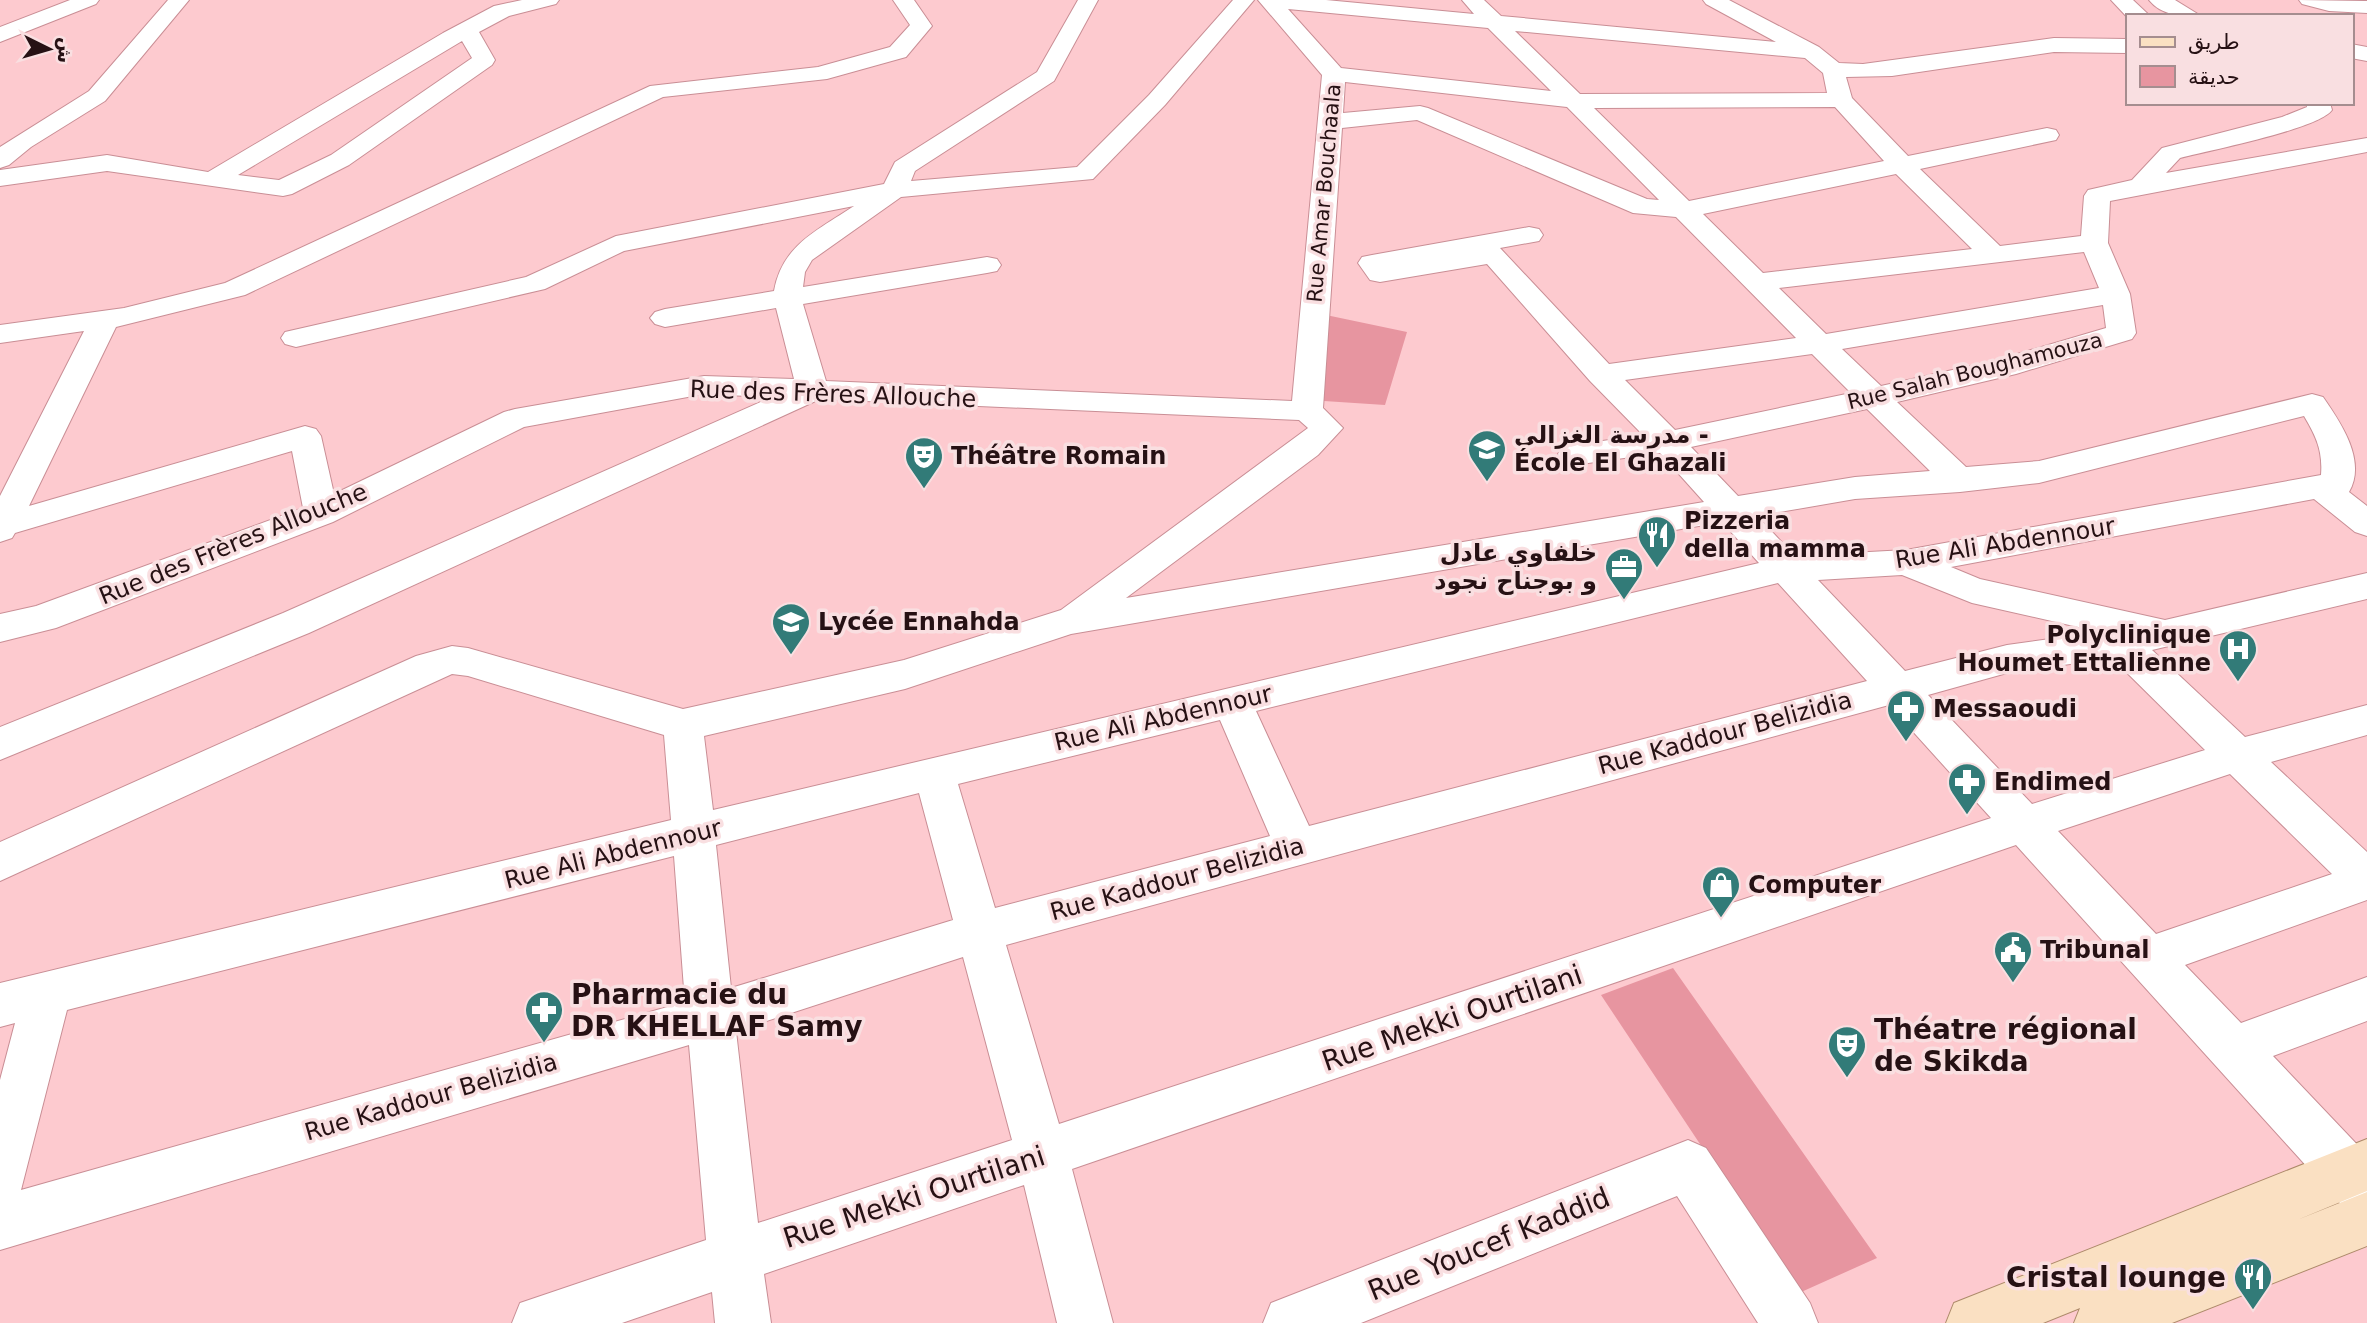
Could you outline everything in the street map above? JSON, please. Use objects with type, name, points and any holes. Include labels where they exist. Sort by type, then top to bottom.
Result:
[{"type":"main road","points":[[1974,1323],[2363,1187]]},
{"type":"main road","points":[[2102,1323],[2363,1187]]},
{"type":"street","points":[[0,35],[89,0]]},
{"type":"street","points":[[0,160],[22,142],[97,96],[179,0]]},
{"type":"street","points":[[212,180],[502,11],[549,0]]},
{"type":"street","points":[[0,334],[104,321],[235,289],[658,91],[819,74],[898,52],[921,26],[903,0]]},
{"type":"street","points":[[0,744],[296,623],[813,391],[787,298],[791,272],[801,255],[894,190],[904,167],[1046,76],[1088,0]]},
{"type":"street","points":[[296,338],[535,283],[617,244],[894,190],[1084,174],[1260,0],[1811,52]]},
{"type":"street","name":"Rue Amar Bouchaala","points":[[1260,0],[1334,74],[1317,420]]},
{"type":"street","points":[[1472,0],[1960,481]]},
{"type":"street","points":[[1713,0],[1811,52],[1833,69],[1892,69],[2054,45],[2126,46]]},
{"type":"street","points":[[2121,0],[2137,14]]},
{"type":"street","points":[[2159,0],[2186,14]]},
{"type":"street","points":[[2309,0],[2329,5],[2366,8]]},
{"type":"street","points":[[2341,0],[2366,8]]},
{"type":"street","points":[[0,178],[107,163],[283,188],[340,160],[484,60],[467,30]]},
{"type":"street","points":[[1833,69],[1841,100],[1902,165],[1994,255]]},
{"type":"street","points":[[1334,74],[1574,102],[1841,100]]},
{"type":"street","points":[[2141,185],[2172,153],[2291,122],[2320,110],[2319,105]]},
{"type":"street","points":[[1330,122],[1420,113],[1642,207],[1683,210],[2047,135]]},
{"type":"street","name":"Rue Salah Boughamouza","points":[[1574,454],[1668,442],[1877,397],[2005,367],[2121,333],[2116,293],[2094,243],[2097,196],[2141,185],[2367,145]]},
{"type":"street","points":[[1529,235],[1372,263],[1380,274],[1494,255],[1601,374],[1668,442],[2363,1187]]},
{"type":"street","points":[[1756,282],[2094,243]]},
{"type":"street","points":[[665,317],[986,265]]},
{"type":"street","points":[[1601,374],[1820,344],[2116,293]]},
{"type":"street","points":[[1,527],[104,321]]},
{"type":"street","name":"Rue des Frères Allouche","points":[[0,628],[43,618],[321,514],[515,419],[704,385],[1317,420]]},
{"type":"street","points":[[0,862],[442,662],[468,662],[683,725],[905,674],[1069,621],[1855,488],[1960,481],[2039,472],[2312,404],[2332,435],[2339,456],[2328,485],[2367,524]]},
{"type":"street","points":[[1069,621],[1306,448],[1317,420]]},
{"type":"street","points":[[1,527],[304,436],[321,514]]},
{"type":"street","name":"Rue Ali Abdennour","points":[[0,1005],[934,773],[1786,569],[1906,562],[2328,485]]},
{"type":"street","points":[[1906,562],[1972,590],[2169,634]]},
{"type":"street","name":"Rue Kaddour Belizidia","points":[[0,1223],[709,1017],[979,932],[2007,659],[2169,634],[2367,586]]},
{"type":"street","points":[[2120,643],[2367,881],[2148,957]]},
{"type":"street","points":[[1232,702],[1297,848]]},
{"type":"street","name":"Rue Mekki Ourtilani","points":[[540,1323],[2023,825],[2236,756],[2367,720]]},
{"type":"street","points":[[683,725],[695,834],[709,1017],[743,1323]]},
{"type":"street","points":[[934,773],[1042,1156],[1085,1323]]},
{"type":"street","points":[[0,1177],[47,993]]},
{"type":"street","points":[[2232,1049],[2367,999]]},
{"type":"street","name":"Rue Youcef Kaddid","points":[[1291,1323],[1688,1166],[1790,1323]]},
{"type":"green space","points":[[1326,315],[1407,332],[1385,405],[1324,401],[1316,392]]},
{"type":"green space","points":[[1673,968],[1877,1258],[1799,1293],[1601,995]]},
{"type":"place","name":"مدرسة الغزالي - École El Ghazali","points":[[1487,483]]},
{"type":"place","name":"Théâtre Romain","points":[[924,490]]},
{"type":"place","name":"Pizzeria della mamma","points":[[1657,569]]},
{"type":"place","name":"خلفاوي عادل و بوجناح نجود","points":[[1624,601]]},
{"type":"place","name":"Lycée Ennahda","points":[[791,656]]},
{"type":"place","name":"Polyclinique Houmet Ettalienne","points":[[2238,683]]},
{"type":"place","name":"Messaoudi","points":[[1906,743]]},
{"type":"place","name":"Endimed","points":[[1967,816]]},
{"type":"place","name":"Computer","points":[[1721,919]]},
{"type":"place","name":"Tribunal","points":[[2013,984]]},
{"type":"place","name":"Pharmacie du DR KHELLAF Samy","points":[[544,1044]]},
{"type":"place","name":"Théatre régional de Skikda","points":[[1847,1079]]},
{"type":"place","name":"Cristal lounge","points":[[2253,1311]]}]
